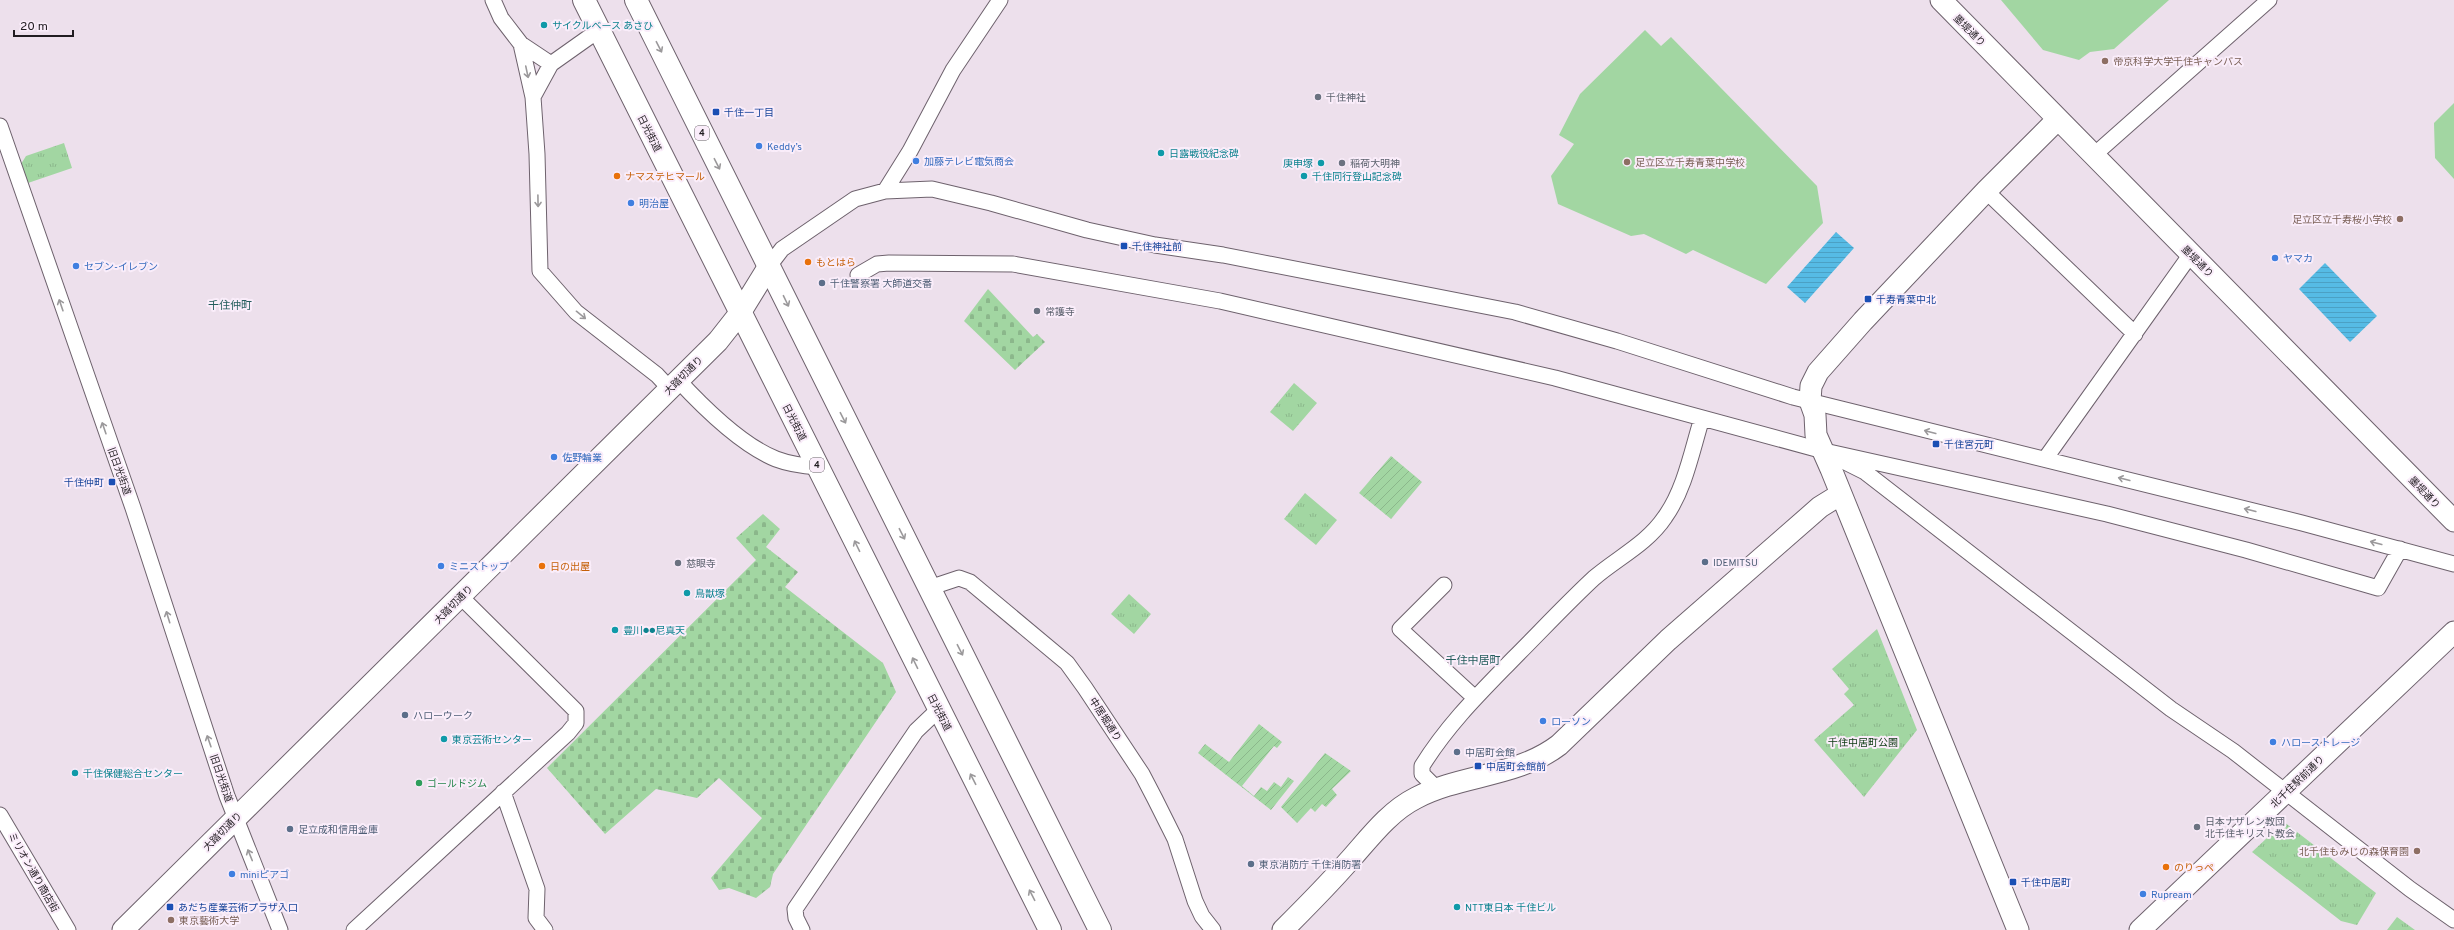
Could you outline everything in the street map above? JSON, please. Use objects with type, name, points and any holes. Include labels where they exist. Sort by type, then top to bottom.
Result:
[{"type":"highway","name":"日光街道","points":[[584,0],[938,710],[1050,930]]},
{"type":"highway","name":"4","points":[[636,0],[1100,930]]},
{"type":"street","points":[[493,0],[501,18],[521,44],[551,64]]},
{"type":"street","points":[[885,191],[910,151],[953,70],[1000,0]]},
{"type":"street","name":"墨堤通り","points":[[1941,0],[2454,521]]},
{"type":"street","points":[[2094,155],[2269,0]]},
{"type":"street","points":[[533,97],[551,64],[599,30]]},
{"type":"street","points":[[521,44],[533,97],[538,154],[540,271],[576,312],[657,375],[693,396],[741,438],[775,459],[796,465],[818,467]]},
{"type":"street","points":[[2018,930],[1841,494],[1820,450],[1816,435],[1815,415],[1810,401],[1811,386],[1818,372],[1863,321],[1986,191],[2058,119]]},
{"type":"street","name":"旧日光街道","points":[[0,126],[133,508],[235,817],[280,930]]},
{"type":"street","points":[[769,266],[782,250],[855,199],[885,191],[932,189],[991,203],[1087,230],[1147,244],[1223,255],[1515,312],[1810,401],[2045,459],[2454,564]]},
{"type":"street","points":[[1986,191],[2135,334]]},
{"type":"street","points":[[2045,459],[2191,254]]},
{"type":"street","points":[[858,275],[877,264],[889,263],[1013,264],[1220,301],[1555,378],[1820,450],[2114,516],[2246,550],[2378,588],[2400,549]]},
{"type":"street","name":"大踏切通り","points":[[123,930],[235,817],[461,597],[718,341],[740,313],[769,266]]},
{"type":"street","points":[[1436,788],[1422,774],[1422,766],[1454,720],[1564,606],[1602,571],[1656,530],[1666,516],[1682,481],[1702,418]]},
{"type":"street","points":[[1820,450],[1865,472],[2166,705],[2233,751],[2410,889],[2454,920]]},
{"type":"street","points":[[1283,930],[1391,815],[1413,799],[1436,788],[1520,766],[1546,755],[1586,720],[1668,640],[1820,507],[1841,494]]},
{"type":"street","name":"中居堀通り","points":[[929,588],[959,578],[970,582],[1067,663],[1142,774],[1175,839],[1195,900],[1213,930]]},
{"type":"street","points":[[1444,584],[1400,629],[1475,698]]},
{"type":"street","points":[[354,930],[568,733],[576,723],[576,711],[461,597]]},
{"type":"street","name":"北千住駅前通り","points":[[2140,930],[2454,632]]},
{"type":"street","points":[[802,930],[796,918],[795,909],[916,731],[938,710]]},
{"type":"street","points":[[503,792],[538,889],[536,918],[545,930]]},
{"type":"street","name":"ミリオン通り商店街","points":[[0,815],[68,930]]},
{"type":"green space","points":[[2001,0],[2169,0],[2114,49],[2090,52],[2079,60],[2043,50]]},
{"type":"green space","points":[[1645,30],[1661,46],[1671,37],[1817,186],[1823,223],[1766,284],[1693,250],[1686,254],[1644,234],[1631,236],[1558,204],[1551,176],[1574,144],[1559,135],[1580,94]]},
{"type":"green space","points":[[2454,103],[2454,179],[2435,158],[2434,123]]},
{"type":"green space","points":[[64,143],[72,168],[28,183],[21,164],[26,156]]},
{"type":"green space","points":[[988,289],[1033,337],[1037,334],[1045,342],[1015,370],[964,321]]},
{"type":"green space","points":[[1294,383],[1317,403],[1293,431],[1270,412]]},
{"type":"green space","points":[[1391,456],[1422,482],[1391,519],[1359,493]]},
{"type":"green space","points":[[1305,493],[1337,520],[1316,545],[1284,519]]},
{"type":"green space","points":[[763,514],[780,529],[766,547],[798,572],[785,587],[883,663],[896,692],[773,874],[770,887],[756,898],[729,888],[719,890],[711,878],[762,818],[719,778],[697,798],[656,789],[605,834],[547,768],[756,560],[736,538]]},
{"type":"green space","points":[[1129,594],[1151,614],[1134,634],[1111,614]]},
{"type":"green space","name":"千住中居町公園","points":[[1877,629],[1917,730],[1864,797],[1814,740],[1854,705],[1844,694],[1849,689],[1832,669]]},
{"type":"green space","points":[[1259,724],[1282,742],[1277,748],[1274,746],[1242,786],[1254,796],[1261,787],[1267,791],[1274,782],[1281,787],[1288,777],[1294,781],[1271,810],[1198,753],[1205,744],[1229,762]]},
{"type":"green space","points":[[1325,753],[1351,771],[1332,789],[1337,795],[1326,807],[1322,804],[1315,812],[1311,808],[1297,823],[1281,807]]},
{"type":"green space","points":[[2284,822],[2376,893],[2357,925],[2341,921],[2252,852]]},
{"type":"green space","points":[[2397,917],[2415,930],[2387,930]]},
{"type":"water","points":[[1836,232],[1854,248],[1805,303],[1787,287]]},
{"type":"water","points":[[2325,263],[2377,316],[2350,342],[2299,289]]},
{"type":"place","name":"サイクルベース あさひ","points":[[544,25]]},
{"type":"place","name":"帝京科学大学千住キャンパス","points":[[2105,61]]},
{"type":"place","name":"千住神社","points":[[1318,97]]},
{"type":"place","name":"千住一丁目","points":[[716,112]]},
{"type":"place","name":"Keddy’s","points":[[759,146]]},
{"type":"place","name":"日露戦役紀念碑","points":[[1161,153]]},
{"type":"place","name":"加藤テレビ電気商会","points":[[916,161]]},
{"type":"place","name":"足立区立千寿青葉中学校","points":[[1627,162]]},
{"type":"place","name":"庚申塚","points":[[1321,163]]},
{"type":"place","name":"稲荷大明神","points":[[1342,163]]},
{"type":"place","name":"ナマステヒマール","points":[[617,176]]},
{"type":"place","name":"千住同行登山記念碑","points":[[1304,176]]},
{"type":"place","name":"明治屋","points":[[631,203]]},
{"type":"place","name":"足立区立千寿桜小学校","points":[[2400,219]]},
{"type":"place","name":"千住神社前","points":[[1124,246]]},
{"type":"place","name":"ヤマカ","points":[[2275,258]]},
{"type":"place","name":"もとはら","points":[[808,262]]},
{"type":"place","name":"セブン-イレブン","points":[[76,266]]},
{"type":"place","name":"千住警察署 大師道交番","points":[[822,283]]},
{"type":"place","name":"千寿青葉中北","points":[[1868,299]]},
{"type":"place","name":"常護寺","points":[[1037,311]]},
{"type":"place","name":"千住宮元町","points":[[1936,444]]},
{"type":"place","name":"佐野輪業","points":[[554,457]]},
{"type":"place","name":"千住仲町","points":[[112,482]]},
{"type":"place","name":"IDEMITSU","points":[[1705,562]]},
{"type":"place","name":"慈眼寺","points":[[678,563]]},
{"type":"place","name":"ミニストップ","points":[[441,566]]},
{"type":"place","name":"日の出屋","points":[[542,566]]},
{"type":"place","name":"鳥獣塚","points":[[687,593]]},
{"type":"place","name":"豊川●●尼真天","points":[[615,630]]},
{"type":"place","name":"ハローウーク","points":[[405,715]]},
{"type":"place","name":"ローソン","points":[[1543,721]]},
{"type":"place","name":"東京芸術センター","points":[[444,739]]},
{"type":"place","name":"ハローストレージ","points":[[2273,742]]},
{"type":"place","name":"中居町会館","points":[[1457,752]]},
{"type":"place","name":"中居町会館前","points":[[1478,766]]},
{"type":"place","name":"千住保健総合センター","points":[[75,773]]},
{"type":"place","name":"ゴールドジム","points":[[419,783]]},
{"type":"place","name":"日本ナザレン教団 北千住キリスト教会","points":[[2197,827]]},
{"type":"place","name":"足立成和信用金庫","points":[[290,829]]},
{"type":"place","name":"北千住もみじの森保育園","points":[[2417,851]]},
{"type":"place","name":"東京消防庁 千住消防署","points":[[1251,864]]},
{"type":"place","name":"のりっぺ","points":[[2166,867]]},
{"type":"place","name":"miniピアゴ","points":[[232,874]]},
{"type":"place","name":"千住中居町","points":[[2013,882]]},
{"type":"place","name":"Rupream","points":[[2143,894]]},
{"type":"place","name":"あだち産業芸術プラザ入口","points":[[170,907]]},
{"type":"place","name":"NTT東日本 千住ビル","points":[[1457,907]]},
{"type":"place","name":"東京藝術大学","points":[[171,920]]},
{"type":"district","name":"千住仲町","points":[[230,305]]},
{"type":"district","name":"千住中居町","points":[[1473,660]]}]
